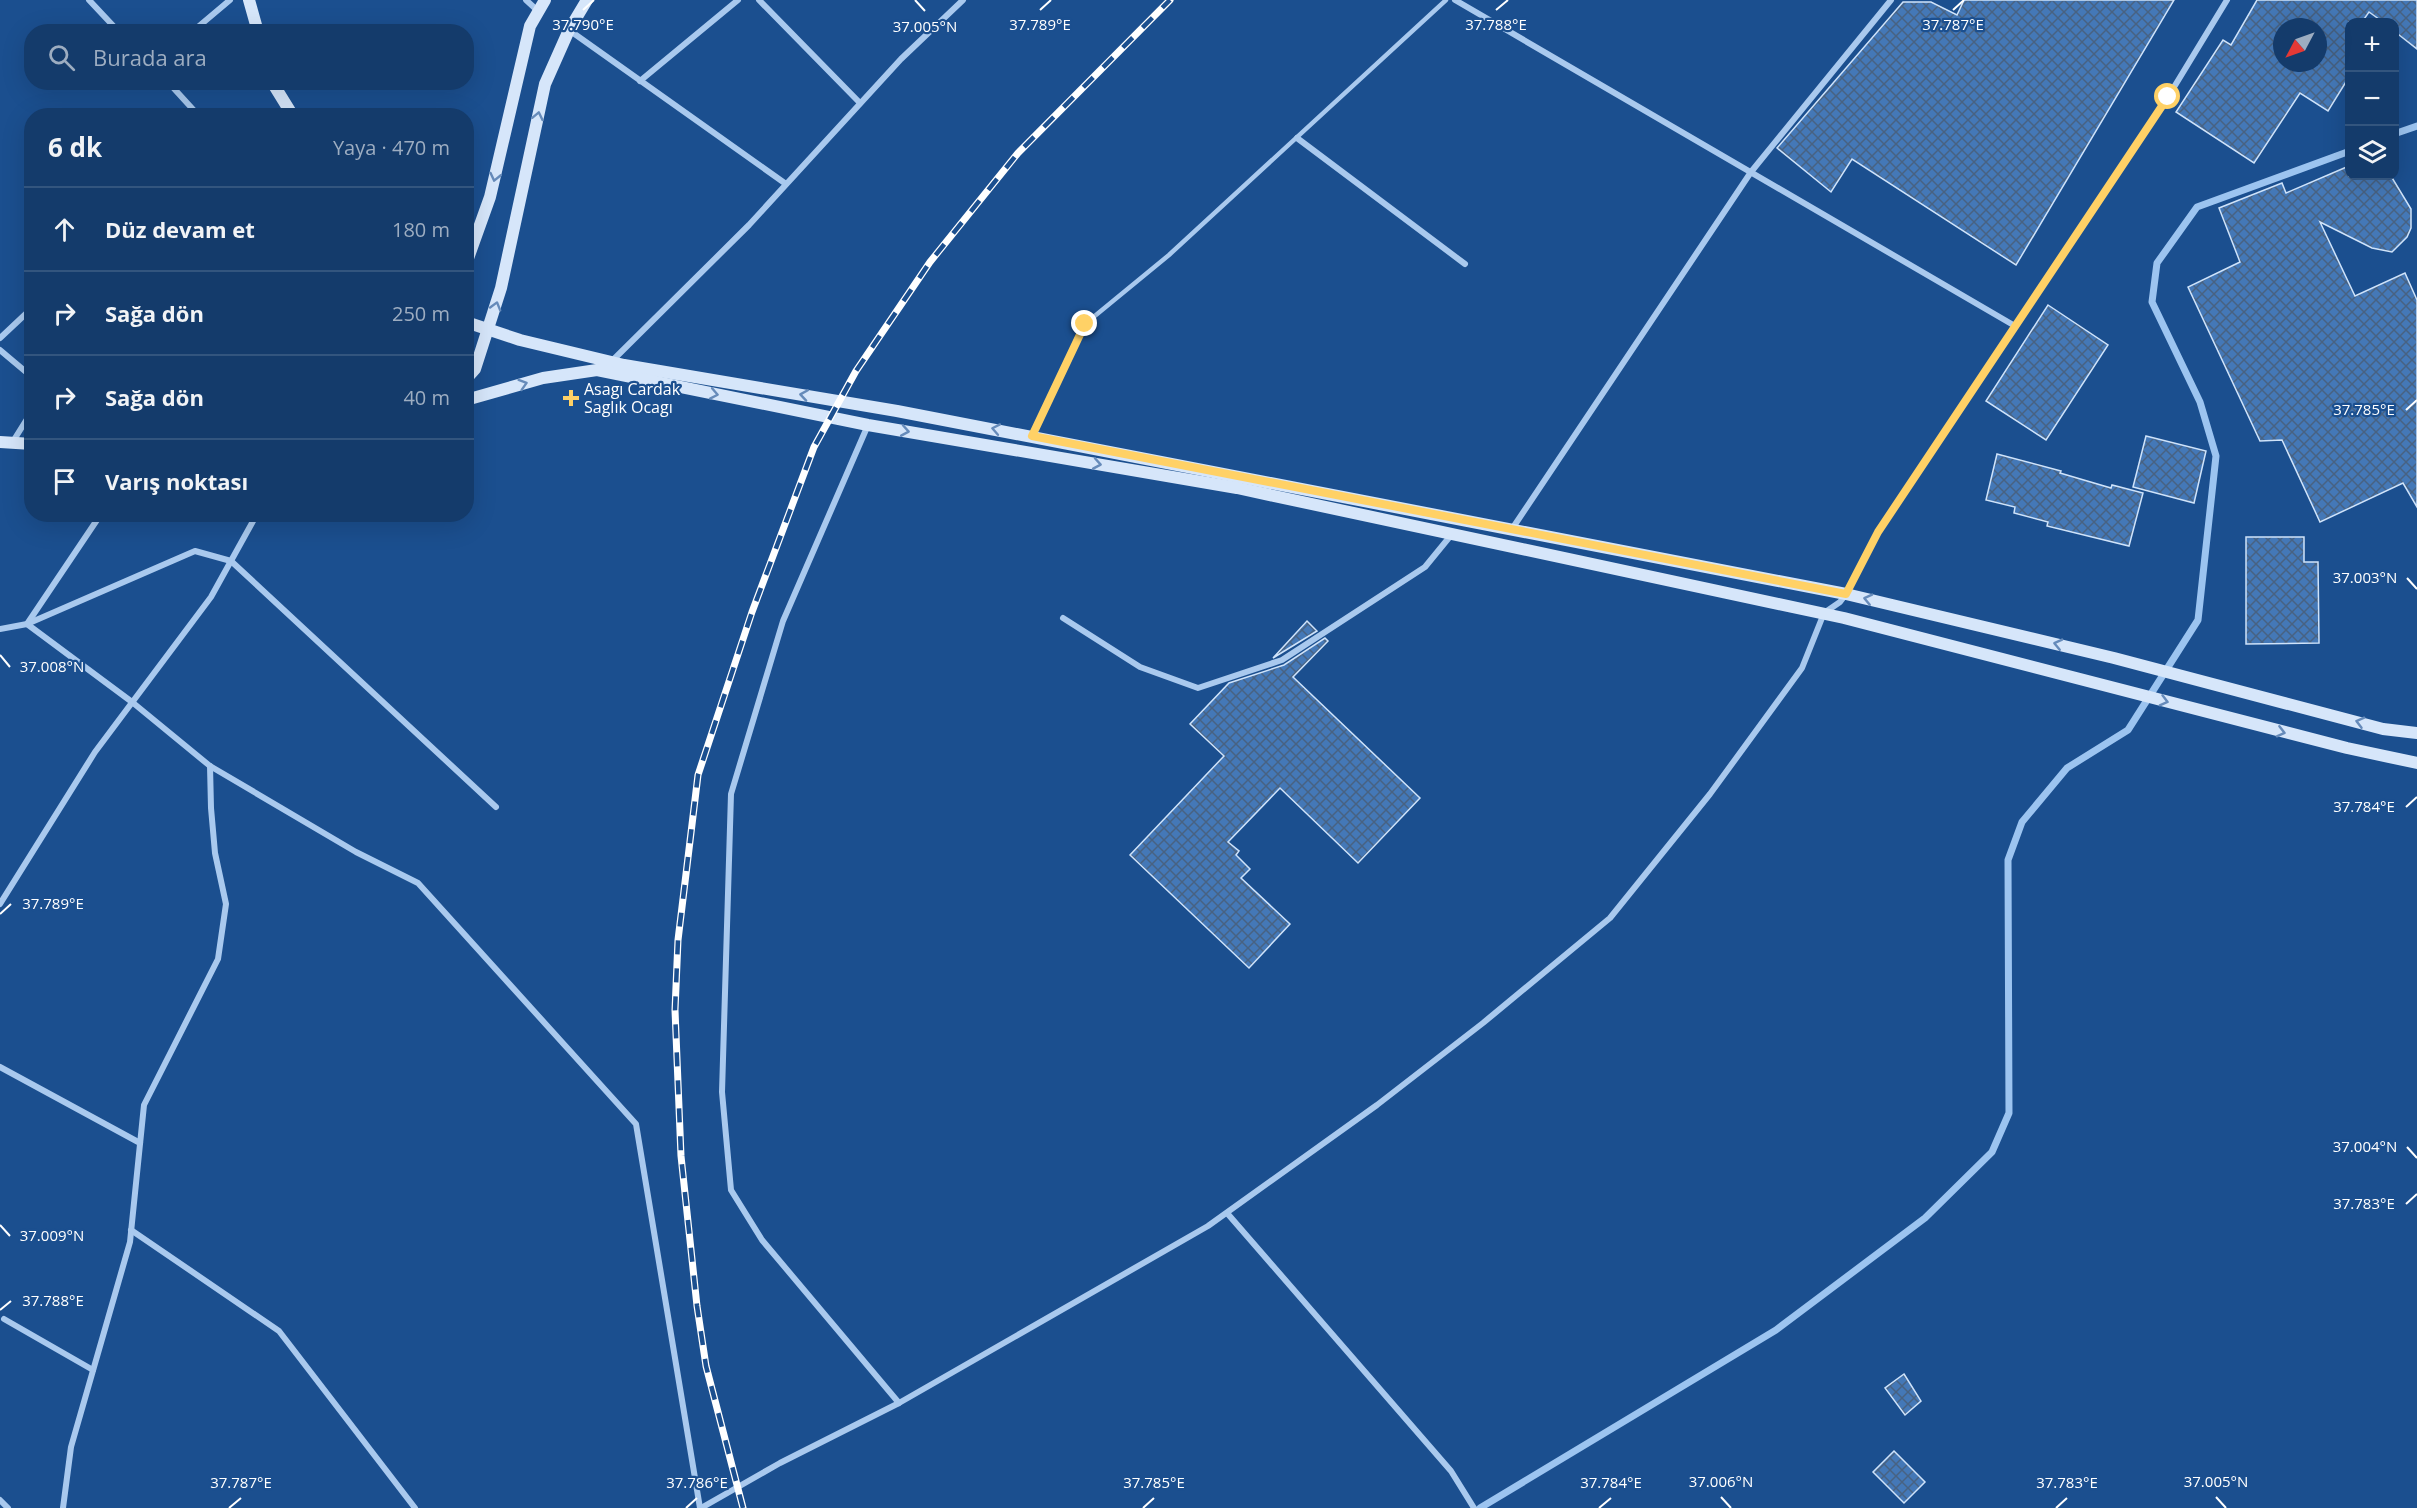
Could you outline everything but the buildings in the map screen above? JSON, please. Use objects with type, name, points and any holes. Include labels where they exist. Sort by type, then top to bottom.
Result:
[{"type":"main road","points":[[249,0],[256,24]]},
{"type":"main road","points":[[474,242],[490,197],[530,26],[545,0]]},
{"type":"main road","points":[[474,371],[490,329],[501,288],[545,84],[569,30],[587,0]]},
{"type":"main road","points":[[277,90],[288,108]]},
{"type":"main road","points":[[474,324],[520,340],[611,362],[1032,436],[1846,594],[2114,658],[2383,729],[2417,733]]},
{"type":"main road","points":[[474,398],[543,378],[597,370],[867,424],[1237,489],[1824,613],[2347,748],[2417,763]]},
{"type":"main road","points":[[6,442],[24,443]]},
{"type":"street","points":[[89,0],[112,24]]},
{"type":"street","points":[[202,24],[230,0]]},
{"type":"street","points":[[526,0],[538,12]]},
{"type":"street","points":[[640,81],[738,0]]},
{"type":"street","points":[[759,0],[860,104]]},
{"type":"street","points":[[611,362],[748,225],[901,59],[963,0]]},
{"type":"street","points":[[1455,0],[2015,326]]},
{"type":"street","points":[[1512,529],[1751,172],[1891,0]]},
{"type":"street","points":[[27,624],[132,702],[210,766],[356,852],[418,883],[636,1124],[701,1508],[780,1463],[899,1403],[1208,1226],[1377,1105],[1483,1023],[1610,918],[1710,794],[1802,668],[1824,613],[1840,602],[1846,594],[1878,532],[2168,97],[2227,0]]},
{"type":"street","points":[[569,30],[786,184]]},
{"type":"street","points":[[175,90],[192,108]]},
{"type":"street","points":[[1297,138],[1466,264]]},
{"type":"street","points":[[0,339],[24,316]]},
{"type":"street","points":[[0,350],[24,370]]},
{"type":"street","points":[[6,442],[24,421]]},
{"type":"street","points":[[867,424],[783,621],[731,794],[722,1092],[731,1190],[762,1240],[899,1403]]},
{"type":"street","points":[[27,624],[96,522]]},
{"type":"street","points":[[0,904],[94,752],[211,597],[253,522]]},
{"type":"street","points":[[1063,618],[1140,667],[1198,688],[1282,660],[1425,567],[1452,534]]},
{"type":"street","points":[[0,629],[27,624],[195,551],[231,561],[496,807]]},
{"type":"street","points":[[63,1508],[71,1447],[130,1242],[144,1105],[219,959],[226,903],[215,853],[210,766]]},
{"type":"street","points":[[0,1067],[140,1143]]},
{"type":"street","points":[[1227,1213],[1452,1471],[1474,1508]]},
{"type":"street","points":[[131,1230],[279,1331],[415,1508]]},
{"type":"street","points":[[4,1320],[93,1370]]},
{"type":"street","points":[[0,1500],[8,1508]]},
{"type":"lane","points":[[1032,436],[1085,324],[1169,255],[1446,0]]},
{"type":"waterway","points":[[2399,132],[2417,126]]},
{"type":"waterway","points":[[1480,1508],[1776,1330],[1925,1218],[1992,1152],[2009,1113],[2008,860],[2022,822],[2067,768],[2128,730],[2198,620],[2216,456],[2200,402],[2152,302],[2157,263],[2197,207],[2345,153]]},
{"type":"railway","points":[[743,1508],[706,1366],[697,1306],[681,1156],[675,1010],[678,940],[698,775],[752,612],[814,447],[856,371],[930,262],[1018,153],[1170,0]]},
{"type":"place","name":"Asagı Cardak Saglık Ocagı","points":[[571,398]]},
{"type":"route","points":[[1085,324],[1032,436],[1846,594],[1878,532],[2168,97]]}]
